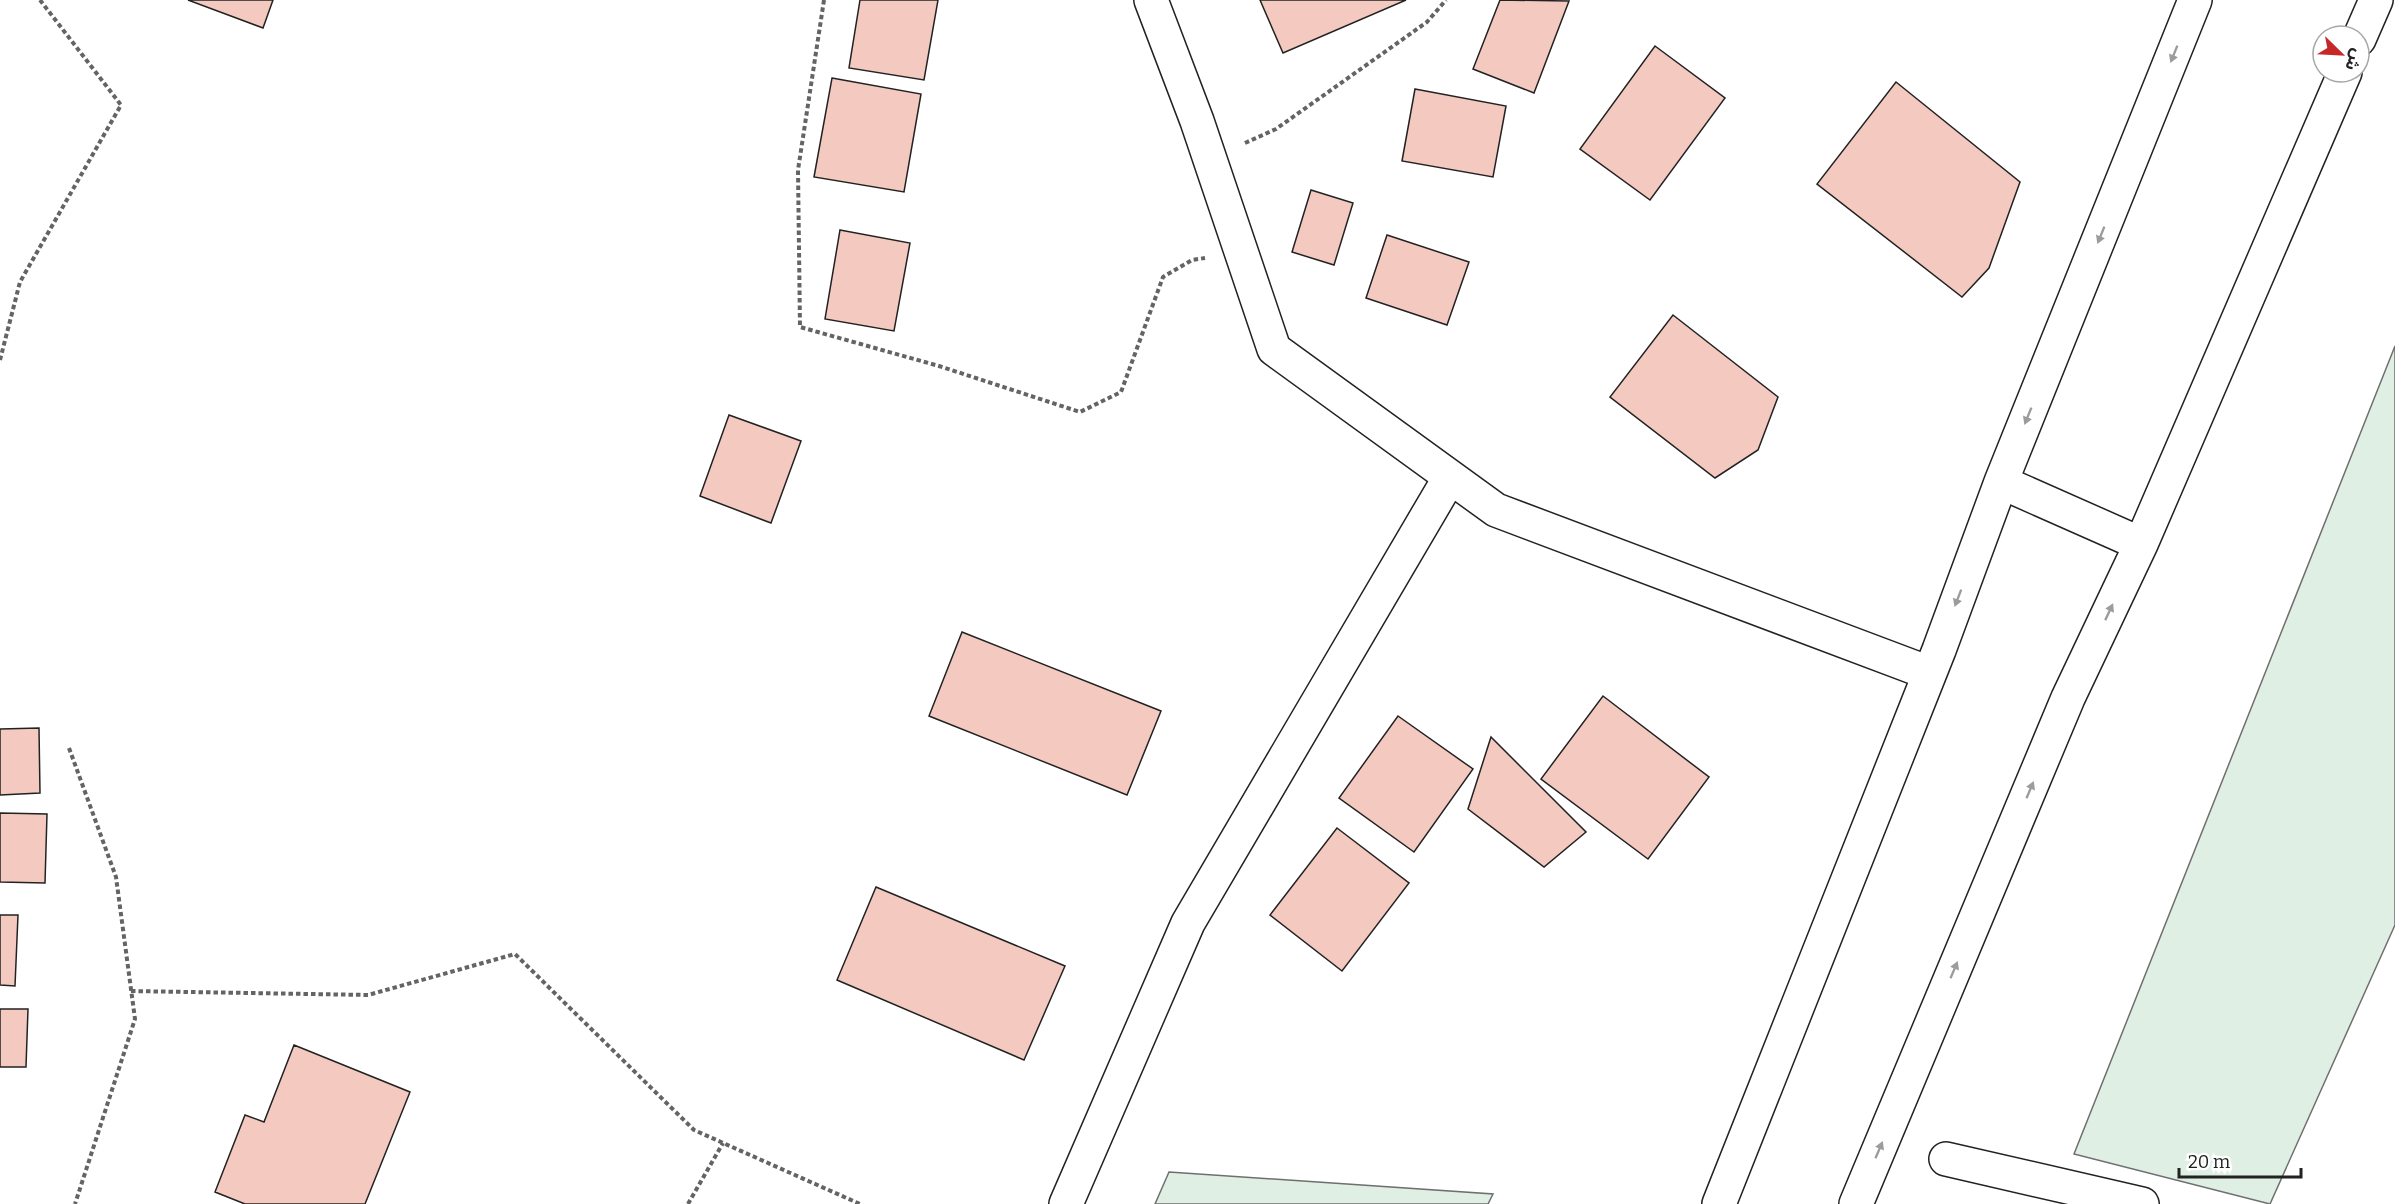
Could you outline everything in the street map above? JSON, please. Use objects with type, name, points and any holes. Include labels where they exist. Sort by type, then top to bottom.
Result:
[{"type":"main road","points":[[1151,0],[1210,158],[1274,349],[1496,510],[1929,674]]},
{"type":"main road","points":[[1719,1204],[1929,674],[2001,482],[2195,0]]},
{"type":"main road","points":[[2366,24],[2376,0]]},
{"type":"main road","points":[[1856,1204],[2068,698],[2141,544],[2340,84]]},
{"type":"main road","points":[[1066,1204],[1188,923],[1450,477]]},
{"type":"main road","points":[[2001,482],[2141,544]]},
{"type":"main road","points":[[1946,1159],[2142,1204]]},
{"type":"path","points":[[0,360],[20,282],[121,105],[40,0]]},
{"type":"path","points":[[824,0],[798,170],[800,327],[939,366],[1080,412],[1121,392],[1163,277],[1192,260],[1242,254]]},
{"type":"path","points":[[1210,158],[1276,129],[1427,22],[1446,0]]},
{"type":"path","points":[[69,748],[116,877],[135,1019],[75,1204]]},
{"type":"path","points":[[131,991],[368,995],[516,954],[694,1130],[860,1204]]},
{"type":"path","points":[[688,1204],[723,1143]]},
{"type":"green space","points":[[2395,346],[2395,925],[2270,1204],[2074,1154]]},
{"type":"green space","points":[[1169,1172],[1493,1194],[1488,1204],[1155,1204]]},
{"type":"building","points":[[188,0],[273,0],[263,28]]},
{"type":"building","points":[[860,0],[938,0],[924,80],[849,68]]},
{"type":"building","points":[[1260,0],[1406,0],[1283,53]]},
{"type":"building","points":[[1500,0],[1569,1],[1534,93],[1473,69]]},
{"type":"building","points":[[1655,46],[1725,98],[1650,200],[1580,149]]},
{"type":"building","points":[[832,78],[921,94],[904,192],[814,177]]},
{"type":"building","points":[[1896,82],[2020,182],[1989,268],[1962,297],[1817,184]]},
{"type":"building","points":[[1415,89],[1506,106],[1493,177],[1402,161]]},
{"type":"building","points":[[1311,190],[1353,203],[1334,265],[1292,252]]},
{"type":"building","points":[[840,230],[910,243],[894,331],[825,319]]},
{"type":"building","points":[[1387,235],[1469,262],[1447,325],[1366,298]]},
{"type":"building","points":[[1673,315],[1778,397],[1758,450],[1715,478],[1610,397]]},
{"type":"building","points":[[729,415],[801,441],[771,523],[700,496]]},
{"type":"building","points":[[962,632],[1161,711],[1127,795],[929,716]]},
{"type":"building","points":[[1603,696],[1709,777],[1648,859],[1541,779]]},
{"type":"building","points":[[1398,716],[1473,769],[1414,852],[1339,798]]},
{"type":"building","points":[[39,728],[40,793],[0,795],[0,729]]},
{"type":"building","points":[[1491,737],[1586,832],[1544,867],[1468,809]]},
{"type":"building","points":[[0,813],[47,814],[45,883],[0,882]]},
{"type":"building","points":[[1337,828],[1409,883],[1342,971],[1270,915]]},
{"type":"building","points":[[876,887],[1065,966],[1024,1060],[837,980]]},
{"type":"building","points":[[0,915],[18,915],[15,986],[0,985]]},
{"type":"building","points":[[0,1009],[28,1009],[26,1067],[0,1067]]},
{"type":"building","points":[[294,1045],[410,1092],[365,1204],[245,1204],[215,1192],[245,1115],[264,1122]]}]
